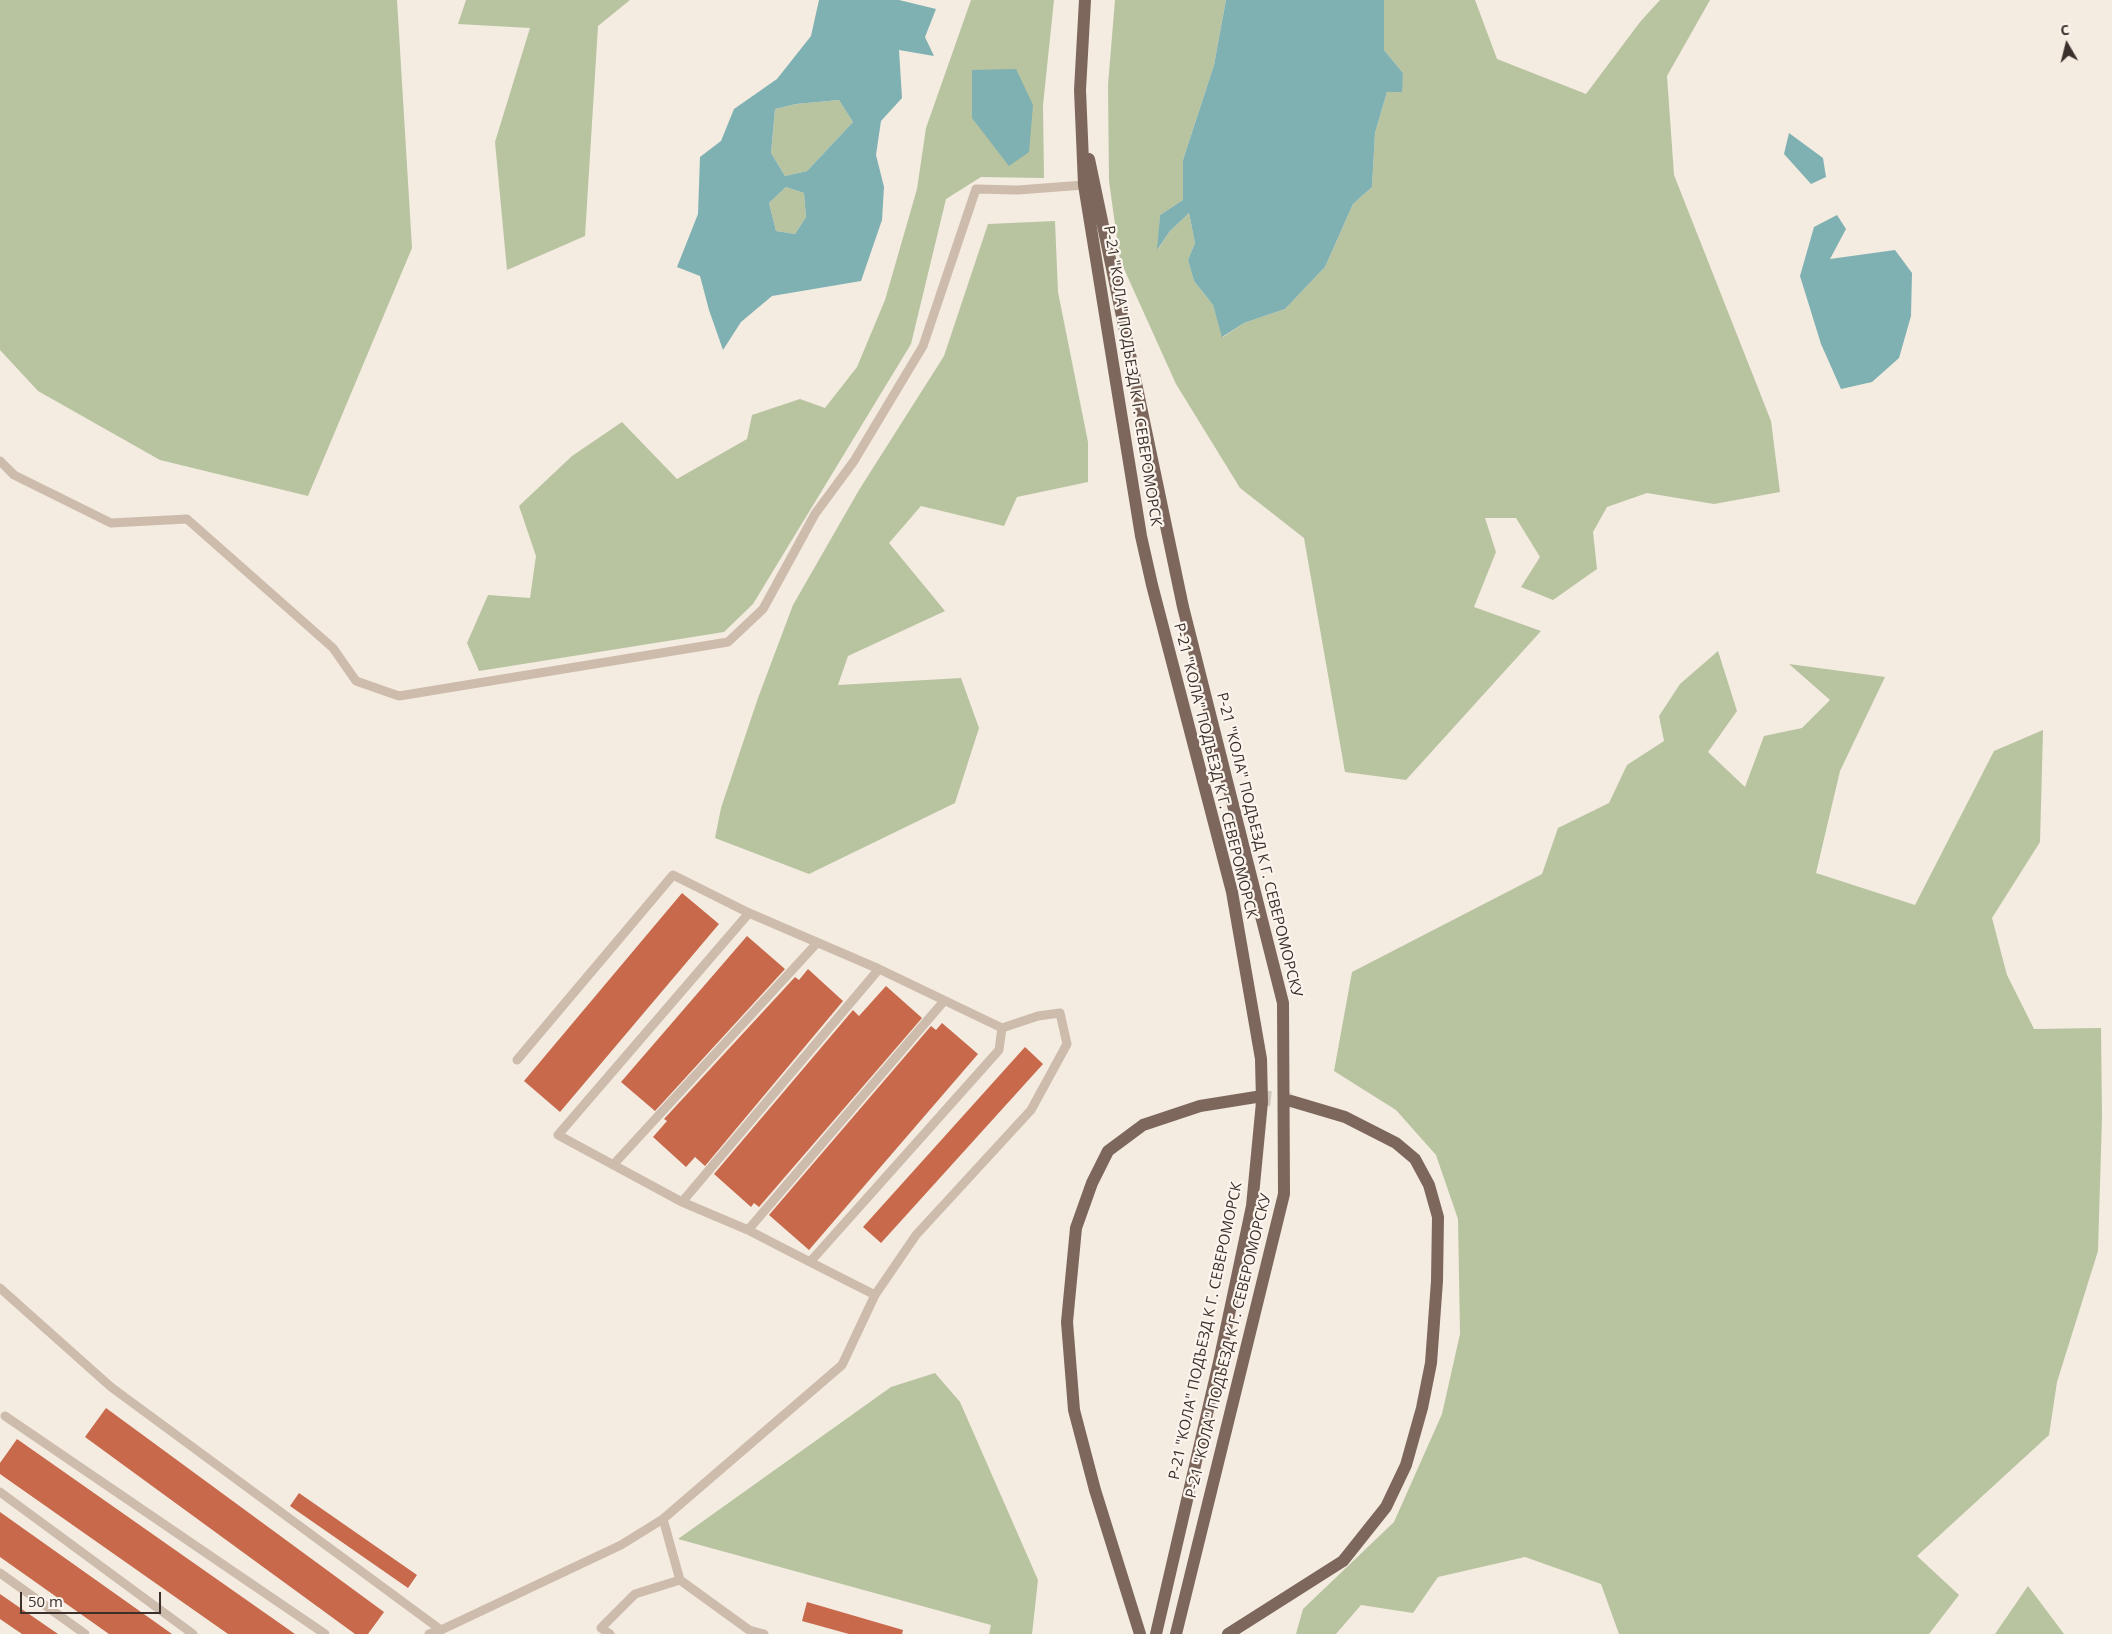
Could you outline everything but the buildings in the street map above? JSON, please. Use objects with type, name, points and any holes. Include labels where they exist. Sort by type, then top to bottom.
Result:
[{"type":"main road","name":"Р-21 \"КОЛА\" ПОДЪЕЗД К Г. СЕВЕРОМОРСК","points":[[1086,0],[1080,90],[1084,185],[1141,536],[1232,892],[1261,1059],[1262,1102],[1252,1206],[1219,1362],[1156,1634]]},
{"type":"main road","name":"Р-21 \"КОЛА\" ПОДЪЕЗД К Г. СЕВЕРОМОРСКУ","points":[[1082,125],[1183,607],[1283,1003],[1284,1194],[1176,1634]]},
{"type":"main road","points":[[1140,1634],[1096,1490],[1074,1410],[1067,1322],[1076,1228],[1092,1183],[1108,1151],[1143,1125],[1200,1106],[1256,1096]]},
{"type":"main road","points":[[1228,1634],[1343,1561],[1386,1507],[1406,1466],[1422,1408],[1431,1363],[1438,1281],[1438,1216],[1429,1185],[1415,1159],[1396,1143],[1345,1118],[1291,1101]]},
{"type":"lane","points":[[0,461],[14,475],[111,523],[187,519],[332,648],[356,681],[399,696],[728,642],[763,609],[815,514],[854,461],[923,346],[976,189],[1018,190],[1084,185]]},
{"type":"lane","points":[[428,1634],[441,1630],[621,1545],[664,1519],[842,1365],[875,1295],[916,1235],[1030,1110],[1067,1044],[1060,1013],[1038,1016],[1002,1028],[879,969],[748,913],[674,874],[517,1060]]},
{"type":"lane","points":[[748,913],[558,1135],[682,1202],[748,1230],[875,1295]]},
{"type":"lane","points":[[613,1165],[817,943]]},
{"type":"lane","points":[[682,1202],[879,969]]},
{"type":"lane","points":[[748,1230],[944,1001]]},
{"type":"lane","points":[[810,1262],[999,1050],[1002,1028]]},
{"type":"lane","points":[[0,1288],[111,1387],[441,1630]]},
{"type":"lane","points":[[5,1416],[325,1634]]},
{"type":"lane","points":[[0,1492],[193,1634]]},
{"type":"lane","points":[[664,1519],[680,1580],[749,1630],[764,1634]]},
{"type":"lane","points":[[0,1573],[85,1634]]},
{"type":"lane","points":[[610,1634],[601,1628],[635,1594],[680,1580]]},
{"type":"green space","points":[[0,0],[397,0],[412,248],[308,496],[160,460],[38,391],[0,350]]},
{"type":"green space","points":[[466,0],[630,0],[598,26],[585,236],[507,270],[495,142],[530,28],[458,24]]},
{"type":"green space","points":[[971,0],[1054,0],[1043,105],[1044,178],[981,177],[946,199],[911,344],[753,604],[724,632],[479,671],[467,643],[488,595],[530,598],[536,556],[519,506],[572,456],[622,422],[677,479],[747,439],[752,415],[800,399],[825,408],[857,367],[885,300],[917,189],[926,128]]},
{"type":"green space","points":[[1115,0],[1226,0],[1214,65],[1183,160],[1183,200],[1160,215],[1158,249],[1170,231],[1189,213],[1195,243],[1188,260],[1194,281],[1213,305],[1223,337],[1244,323],[1285,309],[1325,267],[1353,204],[1372,187],[1375,133],[1387,92],[1401,92],[1403,73],[1384,50],[1384,0],[1475,0],[1497,59],[1586,94],[1640,22],[1660,0],[1710,0],[1667,76],[1674,175],[1771,421],[1780,492],[1714,504],[1647,493],[1607,507],[1593,532],[1597,569],[1553,600],[1521,587],[1540,557],[1516,518],[1485,518],[1496,552],[1474,607],[1541,631],[1406,780],[1345,772],[1304,538],[1240,488],[1176,384],[1120,260],[1109,181],[1108,85]]},
{"type":"green space","points":[[839,100],[853,122],[807,171],[785,176],[771,153],[775,109],[796,104]]},
{"type":"green space","points":[[786,187],[804,193],[806,217],[795,234],[776,231],[769,203]]},
{"type":"green space","points":[[1055,221],[1058,292],[1088,442],[1088,482],[1017,497],[1004,526],[921,506],[889,543],[945,611],[848,656],[838,685],[961,678],[979,728],[955,803],[809,874],[715,838],[721,808],[758,698],[793,605],[859,490],[944,356],[988,224]]},
{"type":"green space","points":[[1718,651],[1737,711],[1708,752],[1745,787],[1764,736],[1802,728],[1830,700],[1789,664],[1885,677],[1840,771],[1816,873],[1915,905],[1994,751],[2043,730],[2040,842],[1992,918],[2007,975],[2034,1029],[2101,1028],[2102,1117],[2098,1251],[2057,1382],[2049,1435],[1917,1556],[1959,1595],[1929,1634],[1619,1634],[1601,1584],[1525,1557],[1438,1577],[1413,1613],[1361,1605],[1336,1634],[1296,1634],[1303,1609],[1394,1522],[1442,1414],[1460,1334],[1458,1219],[1436,1155],[1396,1110],[1334,1071],[1352,972],[1542,874],[1558,828],[1609,803],[1627,765],[1664,741],[1659,716],[1680,684]]},
{"type":"green space","points":[[935,1373],[960,1402],[1038,1580],[1032,1634],[989,1634],[991,1625],[678,1539],[891,1387]]},
{"type":"green space","points":[[2028,1586],[2064,1634],[1995,1634]]},
{"type":"water","points":[[819,0],[899,0],[936,9],[925,37],[934,56],[899,50],[902,98],[881,121],[876,155],[884,187],[882,220],[861,281],[772,296],[741,322],[723,350],[700,276],[677,267],[698,214],[700,157],[721,141],[734,109],[777,79],[811,36]],"holes":[[[839,100],[853,122],[807,171],[785,176],[771,153],[775,109],[796,104]],[[786,187],[804,193],[806,217],[795,234],[776,231],[769,203]]]},
{"type":"water","points":[[1226,0],[1384,0],[1384,50],[1403,73],[1402,92],[1387,92],[1375,133],[1372,187],[1353,204],[1325,267],[1285,309],[1244,323],[1222,337],[1213,305],[1194,281],[1188,260],[1195,243],[1189,213],[1170,231],[1157,250],[1160,215],[1183,200],[1183,160],[1214,65]]},
{"type":"water","points":[[1016,69],[1033,105],[1029,152],[1009,166],[972,118],[972,70]]},
{"type":"water","points":[[1789,133],[1823,158],[1826,177],[1811,184],[1784,154]]},
{"type":"water","points":[[1837,215],[1846,229],[1830,259],[1895,250],[1912,273],[1911,316],[1899,358],[1872,382],[1841,389],[1821,344],[1800,276],[1814,227]]},
{"type":"tunnel","points":[[1256,1097],[1291,1101]]}]
